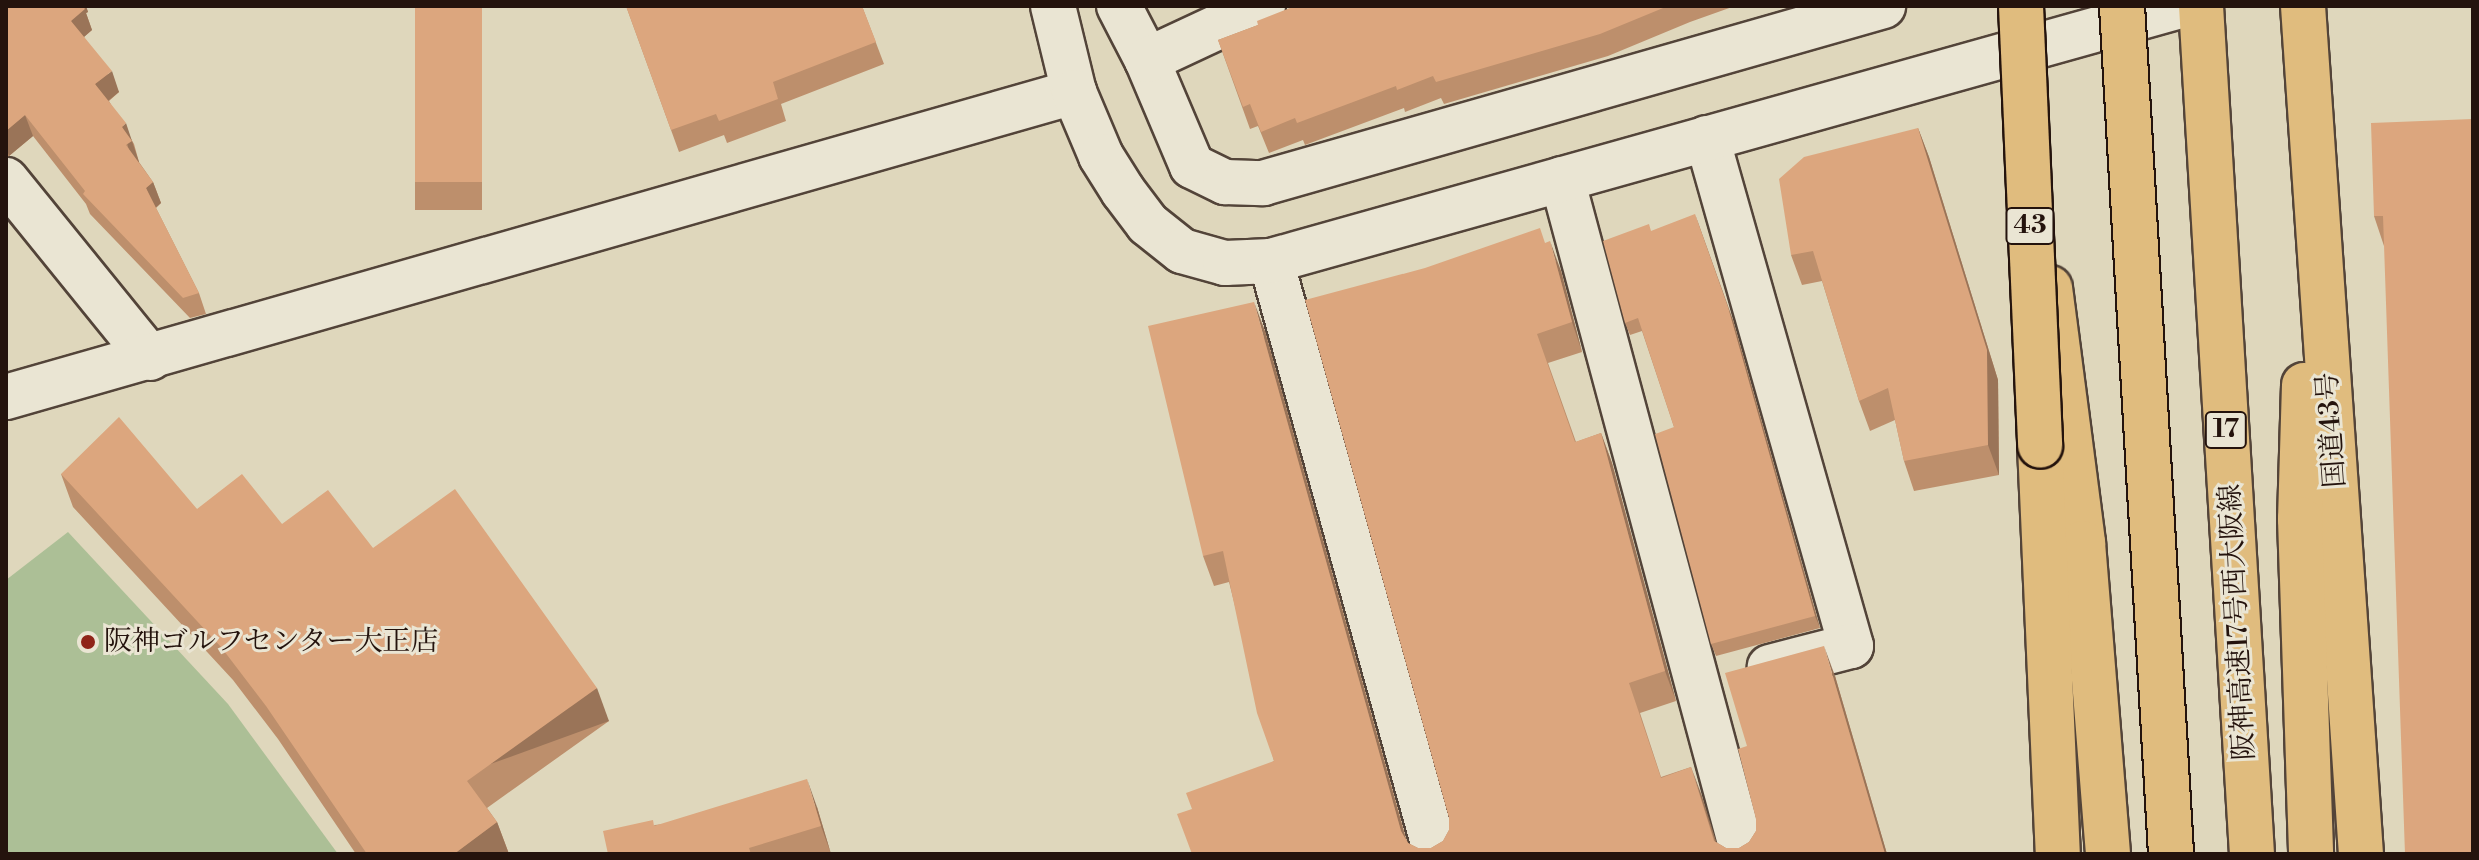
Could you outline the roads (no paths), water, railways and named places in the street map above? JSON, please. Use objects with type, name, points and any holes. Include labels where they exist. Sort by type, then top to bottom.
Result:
[{"type":"highway","name":"43","points":[[2021,6],[2058,854]]},
{"type":"highway","points":[[2122,6],[2171,854]]},
{"type":"highway","name":"阪神高速17号西大阪線","points":[[2201,6],[2252,854]]},
{"type":"highway","name":"国道43号","points":[[2303,6],[2361,854]]},
{"type":"highway","points":[[2024,88],[2083,543],[2108,854]]},
{"type":"highway","points":[[2309,95],[2300,519],[2311,854]]},
{"type":"street","points":[[1053,6],[1074,92],[1101,156],[1148,224],[1182,251],[1225,263],[1271,261],[2180,6]]},
{"type":"street","points":[[1119,6],[1147,60],[1192,166],[1225,182],[1263,183],[1883,6]]},
{"type":"street","points":[[1147,60],[1263,6]]},
{"type":"street","points":[[6,397],[1074,92]]},
{"type":"street","points":[[1698,687],[1851,646],[1707,138]]},
{"type":"street","points":[[1562,179],[1743,854]]},
{"type":"street","points":[[6,180],[150,358]]},
{"type":"street","points":[[1271,261],[1436,854]]},
{"type":"place","name":"阪神ゴルフセンター大正店","points":[[88,642]]}]
